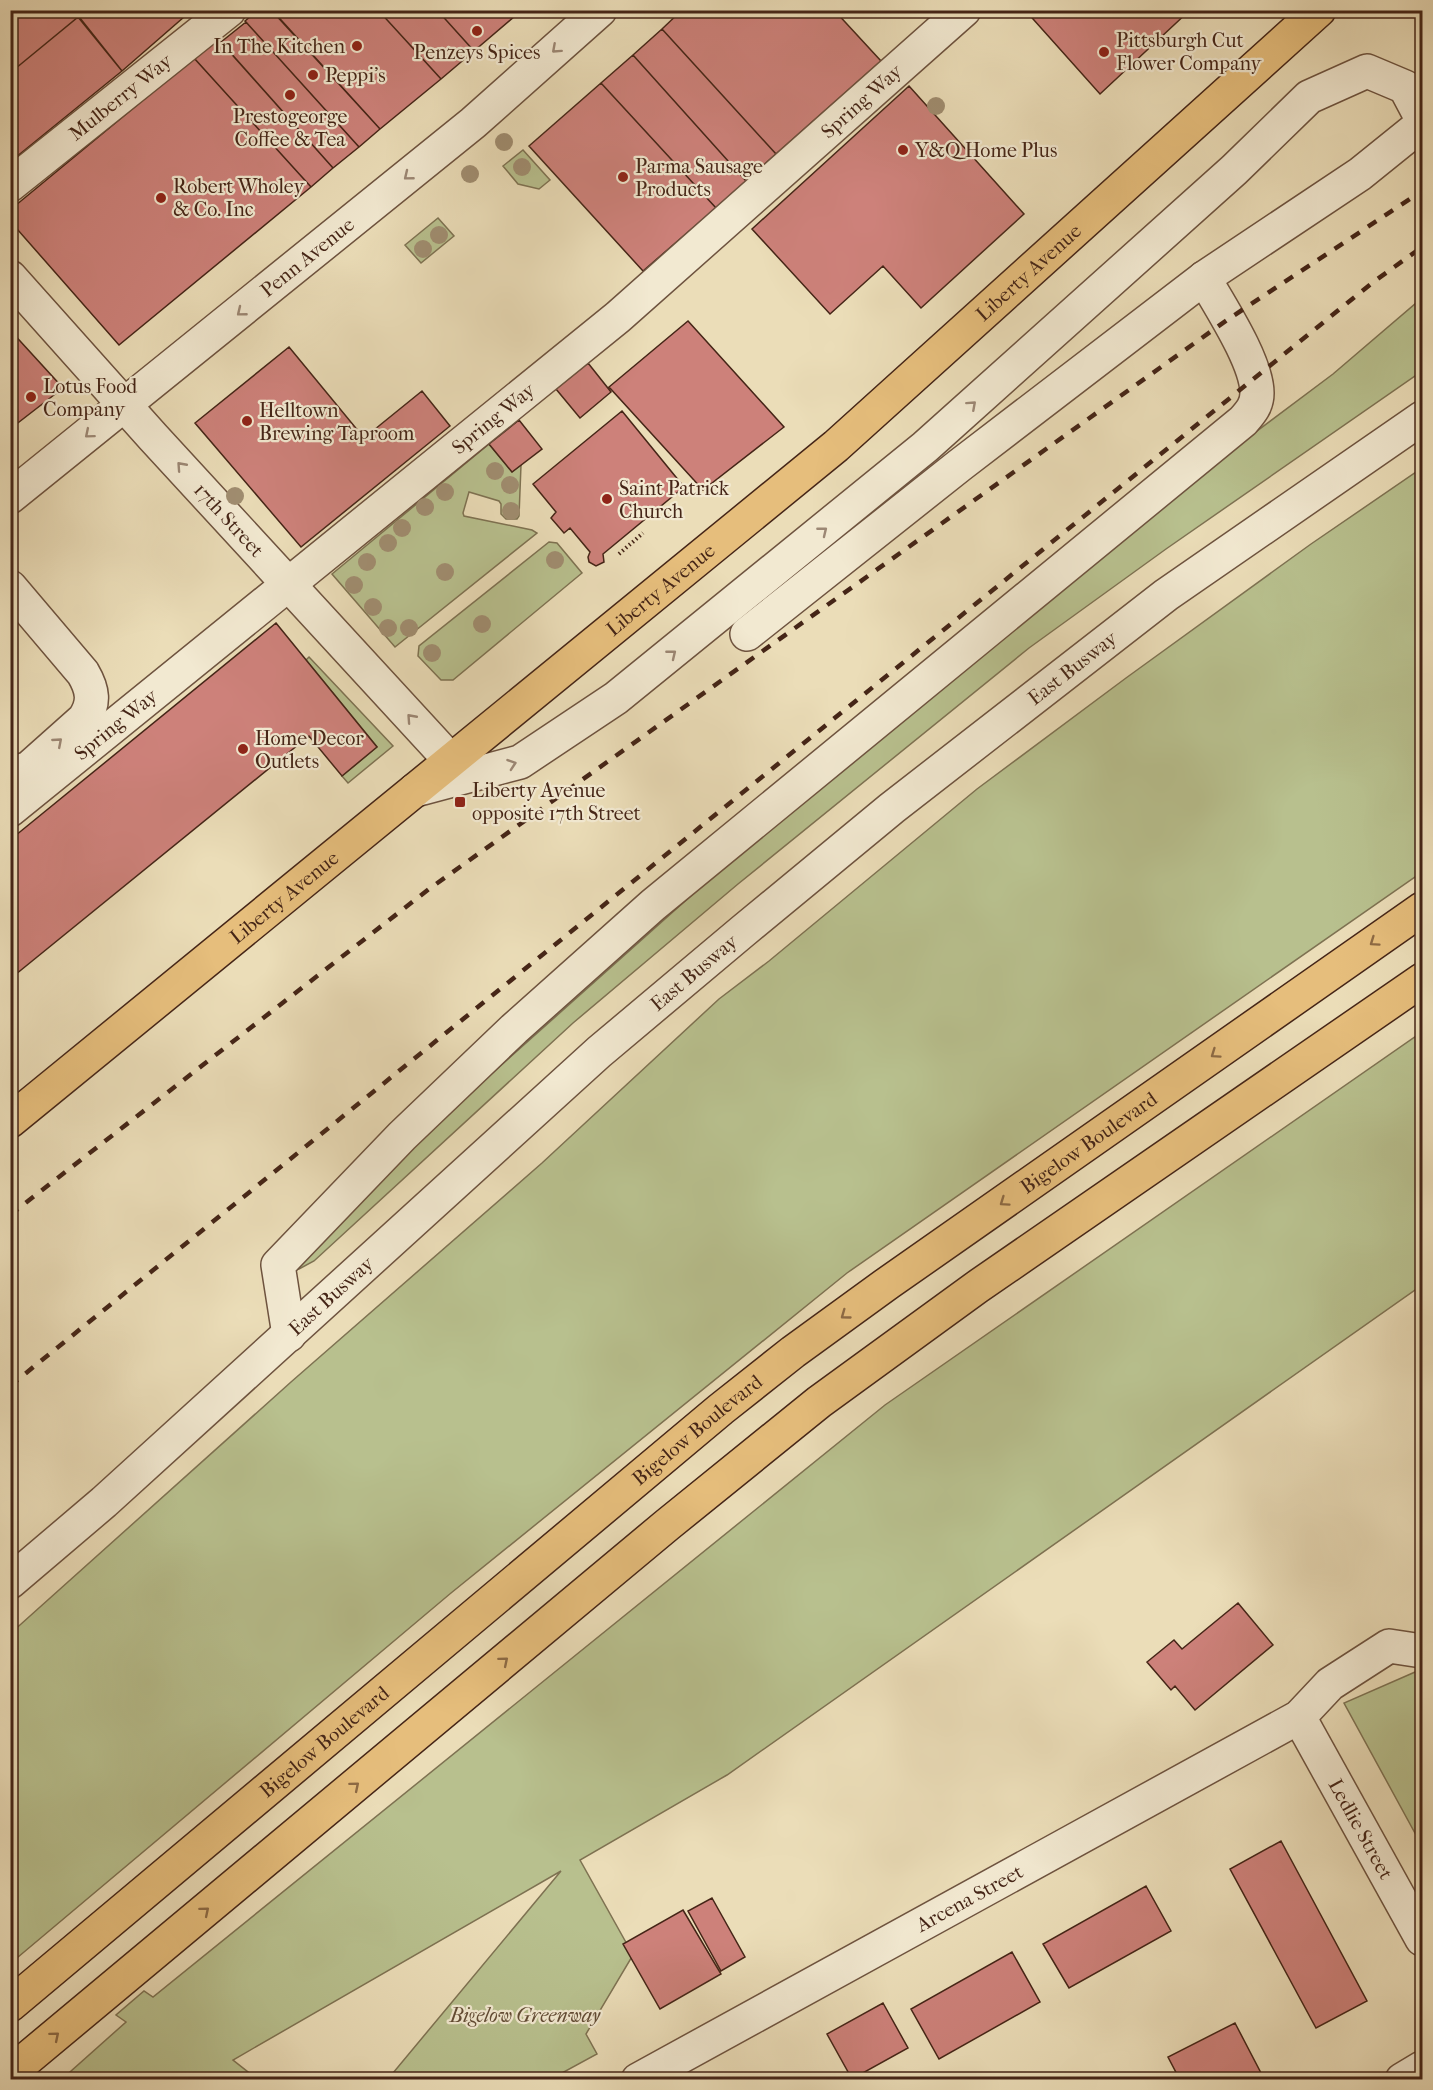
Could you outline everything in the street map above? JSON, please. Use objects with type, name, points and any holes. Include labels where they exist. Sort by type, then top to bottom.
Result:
[{"type":"main road","name":"Liberty Avenue","points":[[10,1121],[836,446],[1319,10]]},
{"type":"main road","name":"Bigelow Boulevard","points":[[10,2005],[721,1409],[793,1352],[1422,909]]},
{"type":"main road","points":[[10,2073],[667,1525],[819,1402],[977,1287],[1422,980]]},
{"type":"street","name":"Mulberry Way","points":[[10,185],[230,10]]},
{"type":"street","name":"Penn Avenue","points":[[10,497],[473,123],[600,10]]},
{"type":"street","name":"Spring Way","points":[[10,810],[618,317],[964,10]]},
{"type":"street","points":[[415,790],[520,762],[616,698],[925,447],[1234,170],[1309,97],[1367,71],[1405,87],[1422,117],[1360,174],[1204,278],[960,465],[747,634]]},
{"type":"street","name":"17th Street","points":[[10,277],[451,761]]},
{"type":"street","points":[[289,1335],[278,1264],[402,1136],[514,1029],[653,905],[1243,421],[1254,409],[1258,395],[1256,378],[1204,278]]},
{"type":"street","name":"East Busway","points":[[10,1582],[104,1502],[599,1052],[892,808],[1166,595],[1422,418]]},
{"type":"street","points":[[10,587],[83,673],[91,686],[92,699],[91,709],[84,719],[29,768],[10,775]]},
{"type":"street","name":"Arcena Street","points":[[638,2079],[1299,1717],[1330,1684],[1389,1646],[1422,1651]]},
{"type":"street","name":"Ledlie Street","points":[[1299,1717],[1422,1939]]},
{"type":"street","points":[[1402,2079],[1422,2068]]},
{"type":"path","points":[[619,554],[643,533]]},
{"type":"green space","points":[[523,150],[550,180],[539,189],[518,184],[503,166]]},
{"type":"green space","points":[[438,218],[454,236],[421,263],[405,245]]},
{"type":"green space","points":[[1422,298],[1422,371],[1166,549],[1029,648],[738,884],[573,1023],[314,1261],[294,1270],[301,1253],[461,1101],[721,869],[1217,461],[1333,374]]},
{"type":"green space","points":[[489,444],[512,472],[521,465],[519,516],[517,519],[506,519],[501,514],[499,501],[469,492],[464,516],[537,533],[395,647],[332,574]]},
{"type":"green space","points":[[1422,468],[1422,872],[847,1273],[451,1593],[11,1963],[11,1633],[291,1382],[542,1163],[719,999],[769,961],[977,789],[1311,544]]},
{"type":"green space","points":[[549,542],[557,543],[582,573],[453,680],[441,680],[418,656],[419,646]]},
{"type":"green space","points":[[309,657],[393,746],[348,783],[342,776],[377,747],[306,660]]},
{"type":"green space","name":"Bigelow Greenway","points":[[1422,1032],[1422,1285],[727,1775],[580,1860],[633,1955],[586,2034],[597,2054],[551,2079],[388,2079],[561,1871],[233,2060],[257,2079],[61,2080],[126,2022],[116,2015],[144,1991],[153,1997],[885,1405]]},
{"type":"green space","points":[[1422,1669],[1422,1846],[1344,1703]]},
{"type":"building","points":[[10,10],[80,10],[76,13],[78,17],[10,73]]},
{"type":"building","points":[[80,10],[192,10],[122,71],[76,13]]},
{"type":"building","name":"Peppi's","points":[[258,10],[272,10],[380,129],[359,147],[245,21]]},
{"type":"building","name":"In The Kitchen","points":[[278,10],[378,10],[441,79],[380,129],[274,13]]},
{"type":"building","points":[[378,10],[437,10],[474,51],[441,79]]},
{"type":"building","name":"Penzeys Spices","points":[[437,10],[522,10],[474,51]]},
{"type":"building","points":[[682,10],[834,10],[881,61],[776,154],[662,29]]},
{"type":"building","name":"Pittsburgh Cut Flower Company","points":[[1025,10],[1190,10],[1100,94]]},
{"type":"building","points":[[78,17],[122,71],[10,162],[10,73]]},
{"type":"building","name":"Prestogeorge Coffee & Tea","points":[[246,22],[359,147],[333,168],[221,42]]},
{"type":"building","points":[[662,29],[776,154],[746,181],[633,55]]},
{"type":"building","points":[[218,39],[333,168],[311,187],[194,58]]},
{"type":"building","points":[[633,55],[746,181],[716,208],[601,83]]},
{"type":"building","name":"Robert Wholey & Co. Inc","points":[[194,58],[311,187],[119,345],[10,221],[10,210]]},
{"type":"building","name":"Parma Sausage Products","points":[[601,83],[716,208],[643,271],[529,146]]},
{"type":"building","name":"Y&Q Home Plus","points":[[909,86],[1024,214],[921,308],[883,266],[830,314],[752,229]]},
{"type":"building","points":[[688,321],[784,427],[703,490],[609,387]]},
{"type":"building","points":[[10,330],[63,388],[10,429]]},
{"type":"building","points":[[289,347],[364,438],[422,391],[450,426],[301,547],[195,423]]},
{"type":"building","points":[[588,363],[611,392],[580,418],[556,389]]},
{"type":"building","name":"Saint Patrick Church","points":[[622,411],[684,487],[603,554],[604,562],[596,566],[589,562],[590,552],[570,528],[564,533],[551,518],[556,512],[533,484]]},
{"type":"building","points":[[519,420],[542,449],[512,472],[489,444]]},
{"type":"building","points":[[276,623],[377,747],[342,776],[309,736],[10,979],[10,840]]},
{"type":"building","points":[[1238,1603],[1273,1645],[1195,1710],[1175,1686],[1171,1690],[1147,1662],[1174,1640],[1182,1649]]},
{"type":"building","points":[[1281,1841],[1367,2001],[1316,2028],[1230,1869]]},
{"type":"building","points":[[1146,1886],[1171,1931],[1069,1988],[1043,1944]]},
{"type":"building","points":[[712,1898],[745,1957],[721,1971],[688,1911]]},
{"type":"building","points":[[683,1910],[721,1974],[660,2009],[623,1944]]},
{"type":"building","points":[[1012,1952],[1040,2002],[939,2059],[911,2009]]},
{"type":"building","points":[[883,2003],[908,2048],[852,2079],[827,2034]]},
{"type":"building","points":[[1235,2023],[1261,2073],[1250,2080],[1180,2080],[1168,2057]]},
{"type":"building","points":[[788,2073],[792,2080],[776,2080]]},
{"type":"railway","points":[[10,1215],[429,889],[1227,320],[1422,191]]},
{"type":"railway","points":[[10,1386],[1372,283],[1422,247]]},
{"type":"place","name":"Penzeys Spices","points":[[477,31]]},
{"type":"place","name":"In The Kitchen","points":[[357,46]]},
{"type":"place","name":"Pittsburgh Cut Flower Company","points":[[1104,52]]},
{"type":"place","name":"Peppi's","points":[[313,75]]},
{"type":"place","name":"Prestogeorge Coffee & Tea","points":[[290,95]]},
{"type":"place","name":"Y&Q Home Plus","points":[[903,150]]},
{"type":"place","name":"Parma Sausage Products","points":[[623,177]]},
{"type":"place","name":"Robert Wholey & Co. Inc","points":[[161,198]]},
{"type":"place","name":"Lotus Food Company","points":[[31,397]]},
{"type":"place","name":"Helltown Brewing Taproom","points":[[247,421]]},
{"type":"place","name":"Saint Patrick Church","points":[[607,499]]},
{"type":"place","name":"Home Decor Outlets","points":[[243,749]]},
{"type":"place","name":"Liberty Avenue opposite 17th Street","points":[[460,802]]}]
